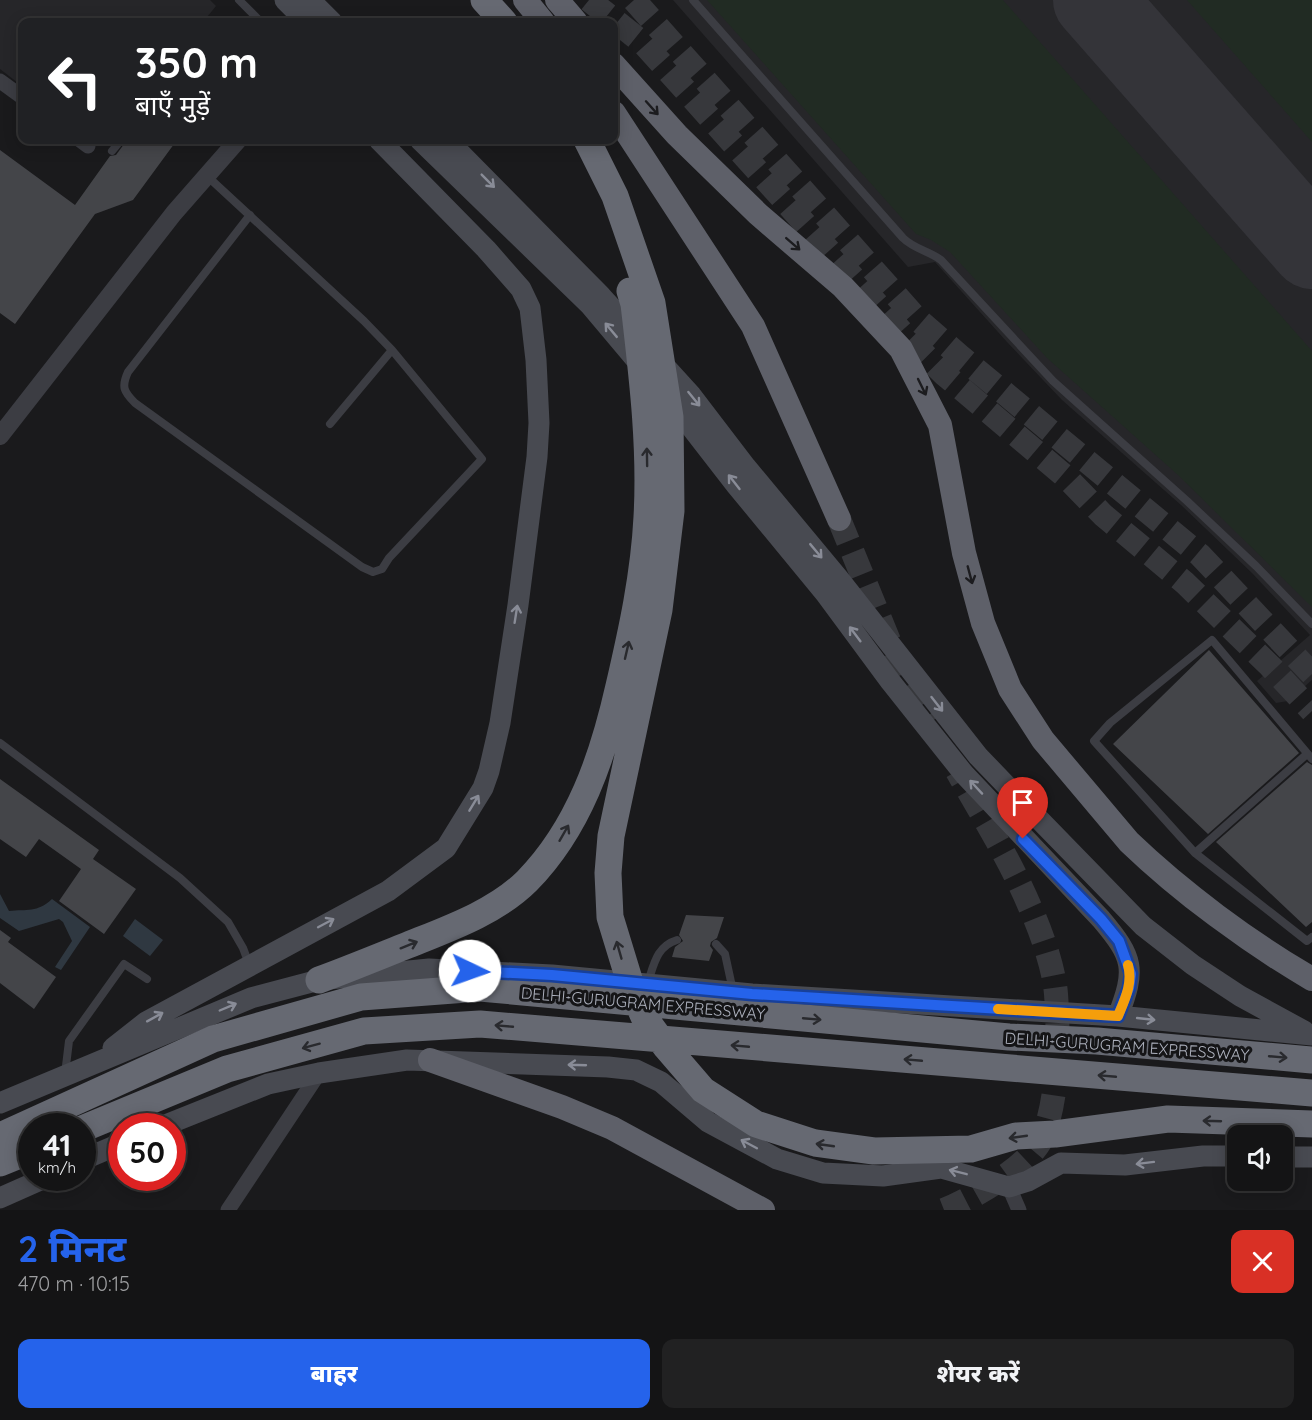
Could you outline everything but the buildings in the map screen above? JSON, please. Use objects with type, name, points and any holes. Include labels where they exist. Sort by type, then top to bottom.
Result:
[{"type":"highway","points":[[484,0],[500,18]]},
{"type":"highway","points":[[525,0],[540,18]]},
{"type":"highway","points":[[557,0],[573,18]]},
{"type":"highway","points":[[618,69],[677,135],[758,214],[843,287],[901,349],[940,425],[964,553],[983,623],[1010,690],[1043,740],[1129,843],[1144,857],[1242,933],[1312,979]]},
{"type":"highway","points":[[618,119],[753,326],[839,519]]},
{"type":"highway","points":[[319,980],[459,925],[497,903],[526,882],[560,841],[589,789],[602,753],[638,601],[644,557],[647,515],[646,420],[634,304],[587,174],[572,144]]},
{"type":"highway","points":[[589,144],[615,196],[652,303],[670,417],[671,511],[659,610],[611,836],[608,873],[610,917],[632,989],[644,1017],[666,1047],[703,1090],[756,1124],[815,1143],[874,1151],[971,1149],[1016,1136],[1055,1134],[1168,1119],[1312,1124]]},
{"type":"highway","name":"DELHI-GURUGRAM EXPRESSWAY","points":[[0,1136],[213,1039],[361,997],[480,988],[740,1002],[1009,1037],[1097,1041],[1312,1060]]},
{"type":"highway","name":"DELHI-GURUGRAM EXPRESSWAY","points":[[96,1123],[227,1069],[343,1037],[364,1032],[480,1024],[1312,1093]]},
{"type":"highway","points":[[430,1060],[562,1107],[612,1128],[763,1210]]},
{"type":"highway","points":[[0,1163],[18,1156]]},
{"type":"main road","points":[[285,0],[303,18]]},
{"type":"main road","points":[[310,0],[328,18]]},
{"type":"main road","points":[[91,1065],[146,1022],[388,891],[446,848],[483,788],[500,723],[537,457],[538,393],[530,308],[521,289],[507,273],[383,144]]},
{"type":"main road","points":[[424,144],[590,305],[677,408],[736,485],[825,593],[890,681],[964,774],[1119,941],[1131,974],[1129,988],[1118,1016]]},
{"type":"main road","points":[[451,144],[601,296],[691,395],[978,756],[1031,811],[1143,926],[1193,965],[1240,996],[1312,1035]]},
{"type":"main road","points":[[0,1103],[251,998],[319,980],[429,969],[552,975],[647,984],[740,1002],[1118,1016],[1312,1035]]},
{"type":"main road","points":[[186,1117],[268,1084],[319,1073],[407,1060],[608,1066],[636,1070],[661,1082],[708,1122],[777,1159],[823,1173],[883,1176],[941,1168],[1013,1201],[1028,1181],[1061,1162],[1125,1166],[1203,1156],[1227,1156]]},
{"type":"main road","points":[[1293,1157],[1312,1157]]},
{"type":"main road","points":[[0,1198],[18,1190]]},
{"type":"street","points":[[0,81],[18,94]]},
{"type":"street","points":[[0,436],[206,175],[234,144]]},
{"type":"street","points":[[228,1210],[319,1073]]},
{"type":"lane","points":[[239,0],[256,18]]},
{"type":"lane","points":[[693,0],[903,238],[912,246],[941,260],[1053,381],[1195,508],[1312,624]]},
{"type":"lane","points":[[248,18],[252,14]]},
{"type":"lane","points":[[112,151],[118,144]]},
{"type":"lane","points":[[206,175],[250,215],[364,321],[392,350],[482,459],[389,558],[382,569],[373,572],[362,567],[125,394],[123,384],[128,372],[250,215]]},
{"type":"lane","points":[[330,424],[392,350]]},
{"type":"lane","points":[[1195,853],[1310,757],[1212,640],[1110,723],[1094,741],[1195,853],[1307,941],[1312,937]]},
{"type":"lane","points":[[0,743],[188,885],[228,922],[250,965]]},
{"type":"lane","points":[[647,984],[660,950],[677,940]]},
{"type":"lane","points":[[716,944],[725,954],[740,1002]]},
{"type":"lane","points":[[64,1076],[69,1041],[124,964],[147,979]]},
{"type":"shaded area","points":[[0,0],[210,0],[216,6],[206,18],[18,18],[18,83],[0,69]]},
{"type":"shaded area","points":[[673,0],[1312,0],[1312,680],[1288,701],[1276,703],[1257,681],[1310,635],[1252,573],[1181,505],[1062,400],[935,262],[908,267]]},
{"type":"shaded area","points":[[707,0],[1003,0],[1312,351],[1312,607],[1178,475],[1047,358],[950,252],[916,234]]},
{"type":"shaded area","points":[[1187,0],[1312,0],[1312,142]]},
{"type":"shaded area","points":[[0,894],[9,911],[37,908],[52,899],[90,927],[61,970],[55,967],[72,941],[63,922],[59,919],[19,931],[0,918]]},
{"type":"shaded area","points":[[135,919],[163,940],[150,956],[123,936]]},
{"type":"runway","points":[[1094,0],[1312,248]]},
{"type":"tunnel","points":[[589,0],[612,18]]},
{"type":"tunnel","points":[[634,0],[916,318],[1200,555],[1312,674]]},
{"type":"tunnel","points":[[618,23],[644,44],[902,332],[944,374],[1067,478],[1103,515],[1185,583],[1270,666],[1312,711]]},
{"type":"tunnel","points":[[839,519],[903,675],[930,722]]},
{"type":"tunnel","points":[[944,1210],[997,1182],[1033,1152],[1040,1142],[1051,1109],[1057,1049],[1055,984],[1043,938],[1014,872],[957,771]]},
{"type":"slow traffic","points":[[998,1009],[1118,1016],[1129,988],[1131,974],[1128,965]]},
{"type":"route","points":[[470,971],[552,975],[752,994],[1118,1016],[1129,988],[1131,974],[1119,941],[1101,919],[1023,839]]}]
